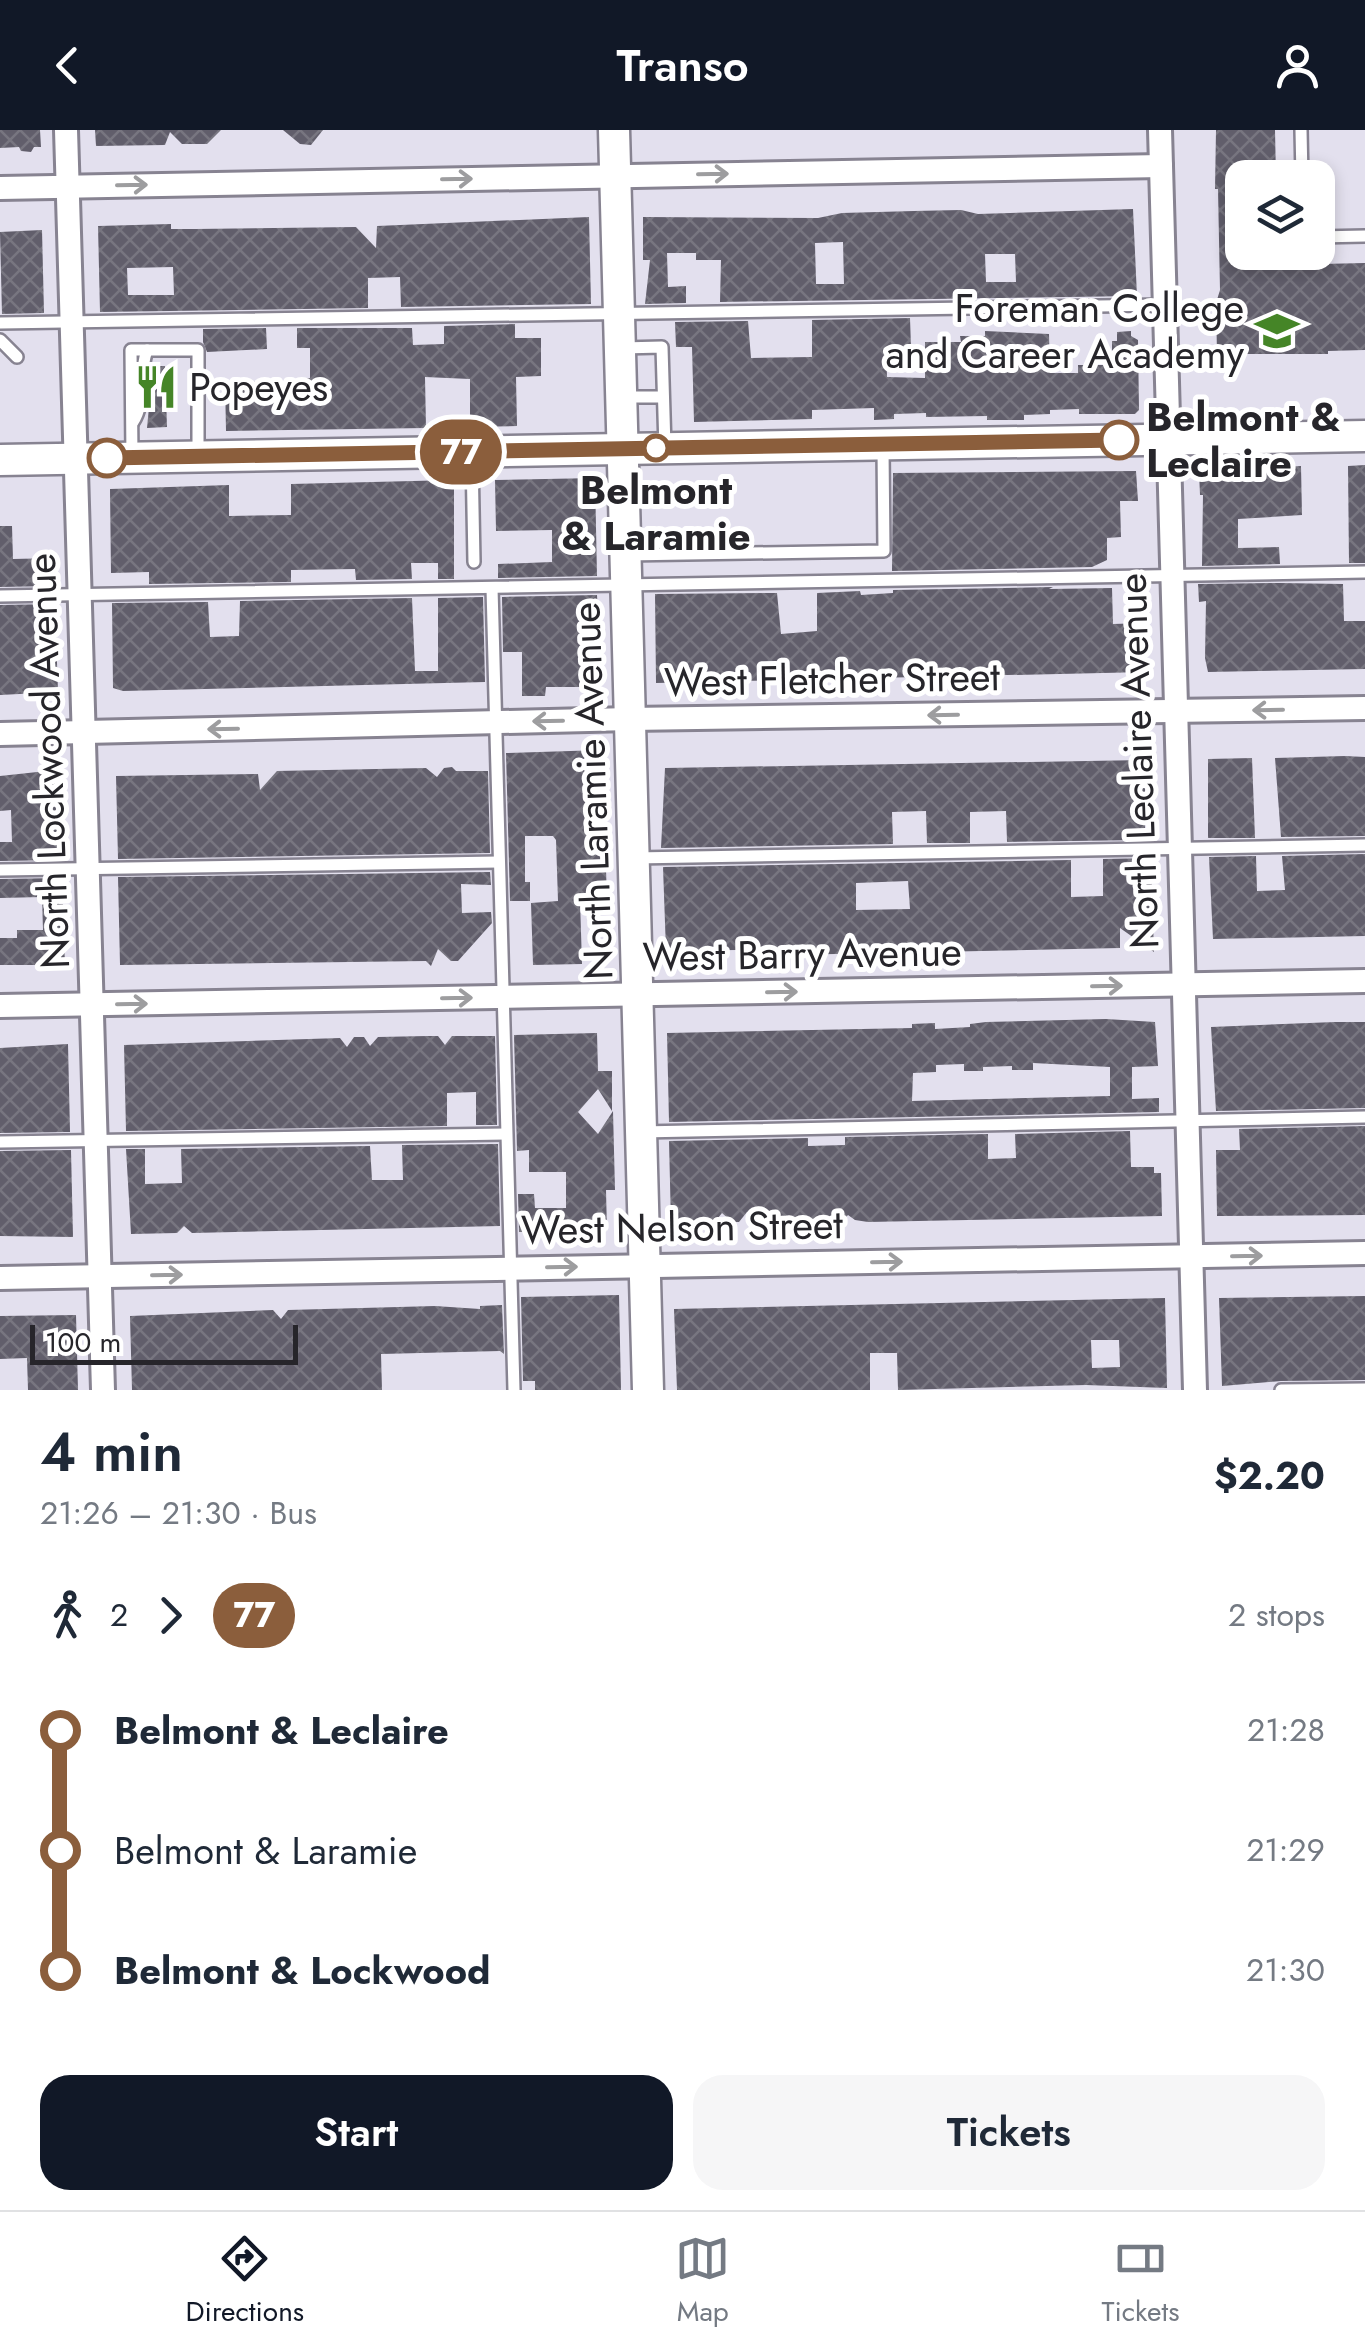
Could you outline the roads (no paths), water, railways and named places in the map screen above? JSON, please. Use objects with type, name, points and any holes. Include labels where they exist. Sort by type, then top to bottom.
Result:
[{"type":"main road","name":"North Laramie Avenue","points":[[614,130],[648,1390]]},
{"type":"main road","points":[[0,460],[1365,436]]},
{"type":"street","name":"North Lockwood Avenue","points":[[66,130],[103,1390]]},
{"type":"street","name":"North Leclaire Avenue","points":[[1160,130],[1195,1390]]},
{"type":"street","points":[[0,188],[1161,166]]},
{"type":"street","name":"West Fletcher Street","points":[[0,734],[1365,708]]},
{"type":"street","name":"West Barry Avenue","points":[[0,1006],[1365,981]]},
{"type":"street","name":"West Nelson Street","points":[[0,1278],[1365,1254]]},
{"type":"lane","points":[[1301,130],[1302,160]]},
{"type":"lane","points":[[1335,237],[1365,236]]},
{"type":"lane","points":[[0,324],[1164,305]]},
{"type":"lane","points":[[0,340],[17,358]]},
{"type":"lane","points":[[620,348],[662,347],[665,448]]},
{"type":"lane","points":[[132,458],[131,350],[198,350],[198,456]]},
{"type":"lane","points":[[131,426],[140,412],[140,369],[147,350]]},
{"type":"lane","points":[[621,398],[663,396]]},
{"type":"lane","points":[[0,596],[492,588],[626,570],[884,551],[883,444]]},
{"type":"lane","points":[[472,452],[474,562]]},
{"type":"lane","points":[[626,570],[1170,576],[1365,572]]},
{"type":"lane","points":[[492,588],[514,1390]]},
{"type":"lane","points":[[634,858],[1365,845]]},
{"type":"lane","points":[[0,870],[498,862]]},
{"type":"lane","points":[[642,1132],[1365,1117]]},
{"type":"lane","points":[[0,1142],[506,1134]]},
{"type":"lane","points":[[1281,1390],[1365,1389]]},
{"type":"place","name":"Foreman College and Career Academy","points":[[1277,331]]},
{"type":"place","name":"Popeyes","points":[[156,387]]},
{"type":"place","name":"Belmont & Leclaire","points":[[1119,440]]},
{"type":"place","name":"Belmont & Laramie","points":[[656,448]]}]
